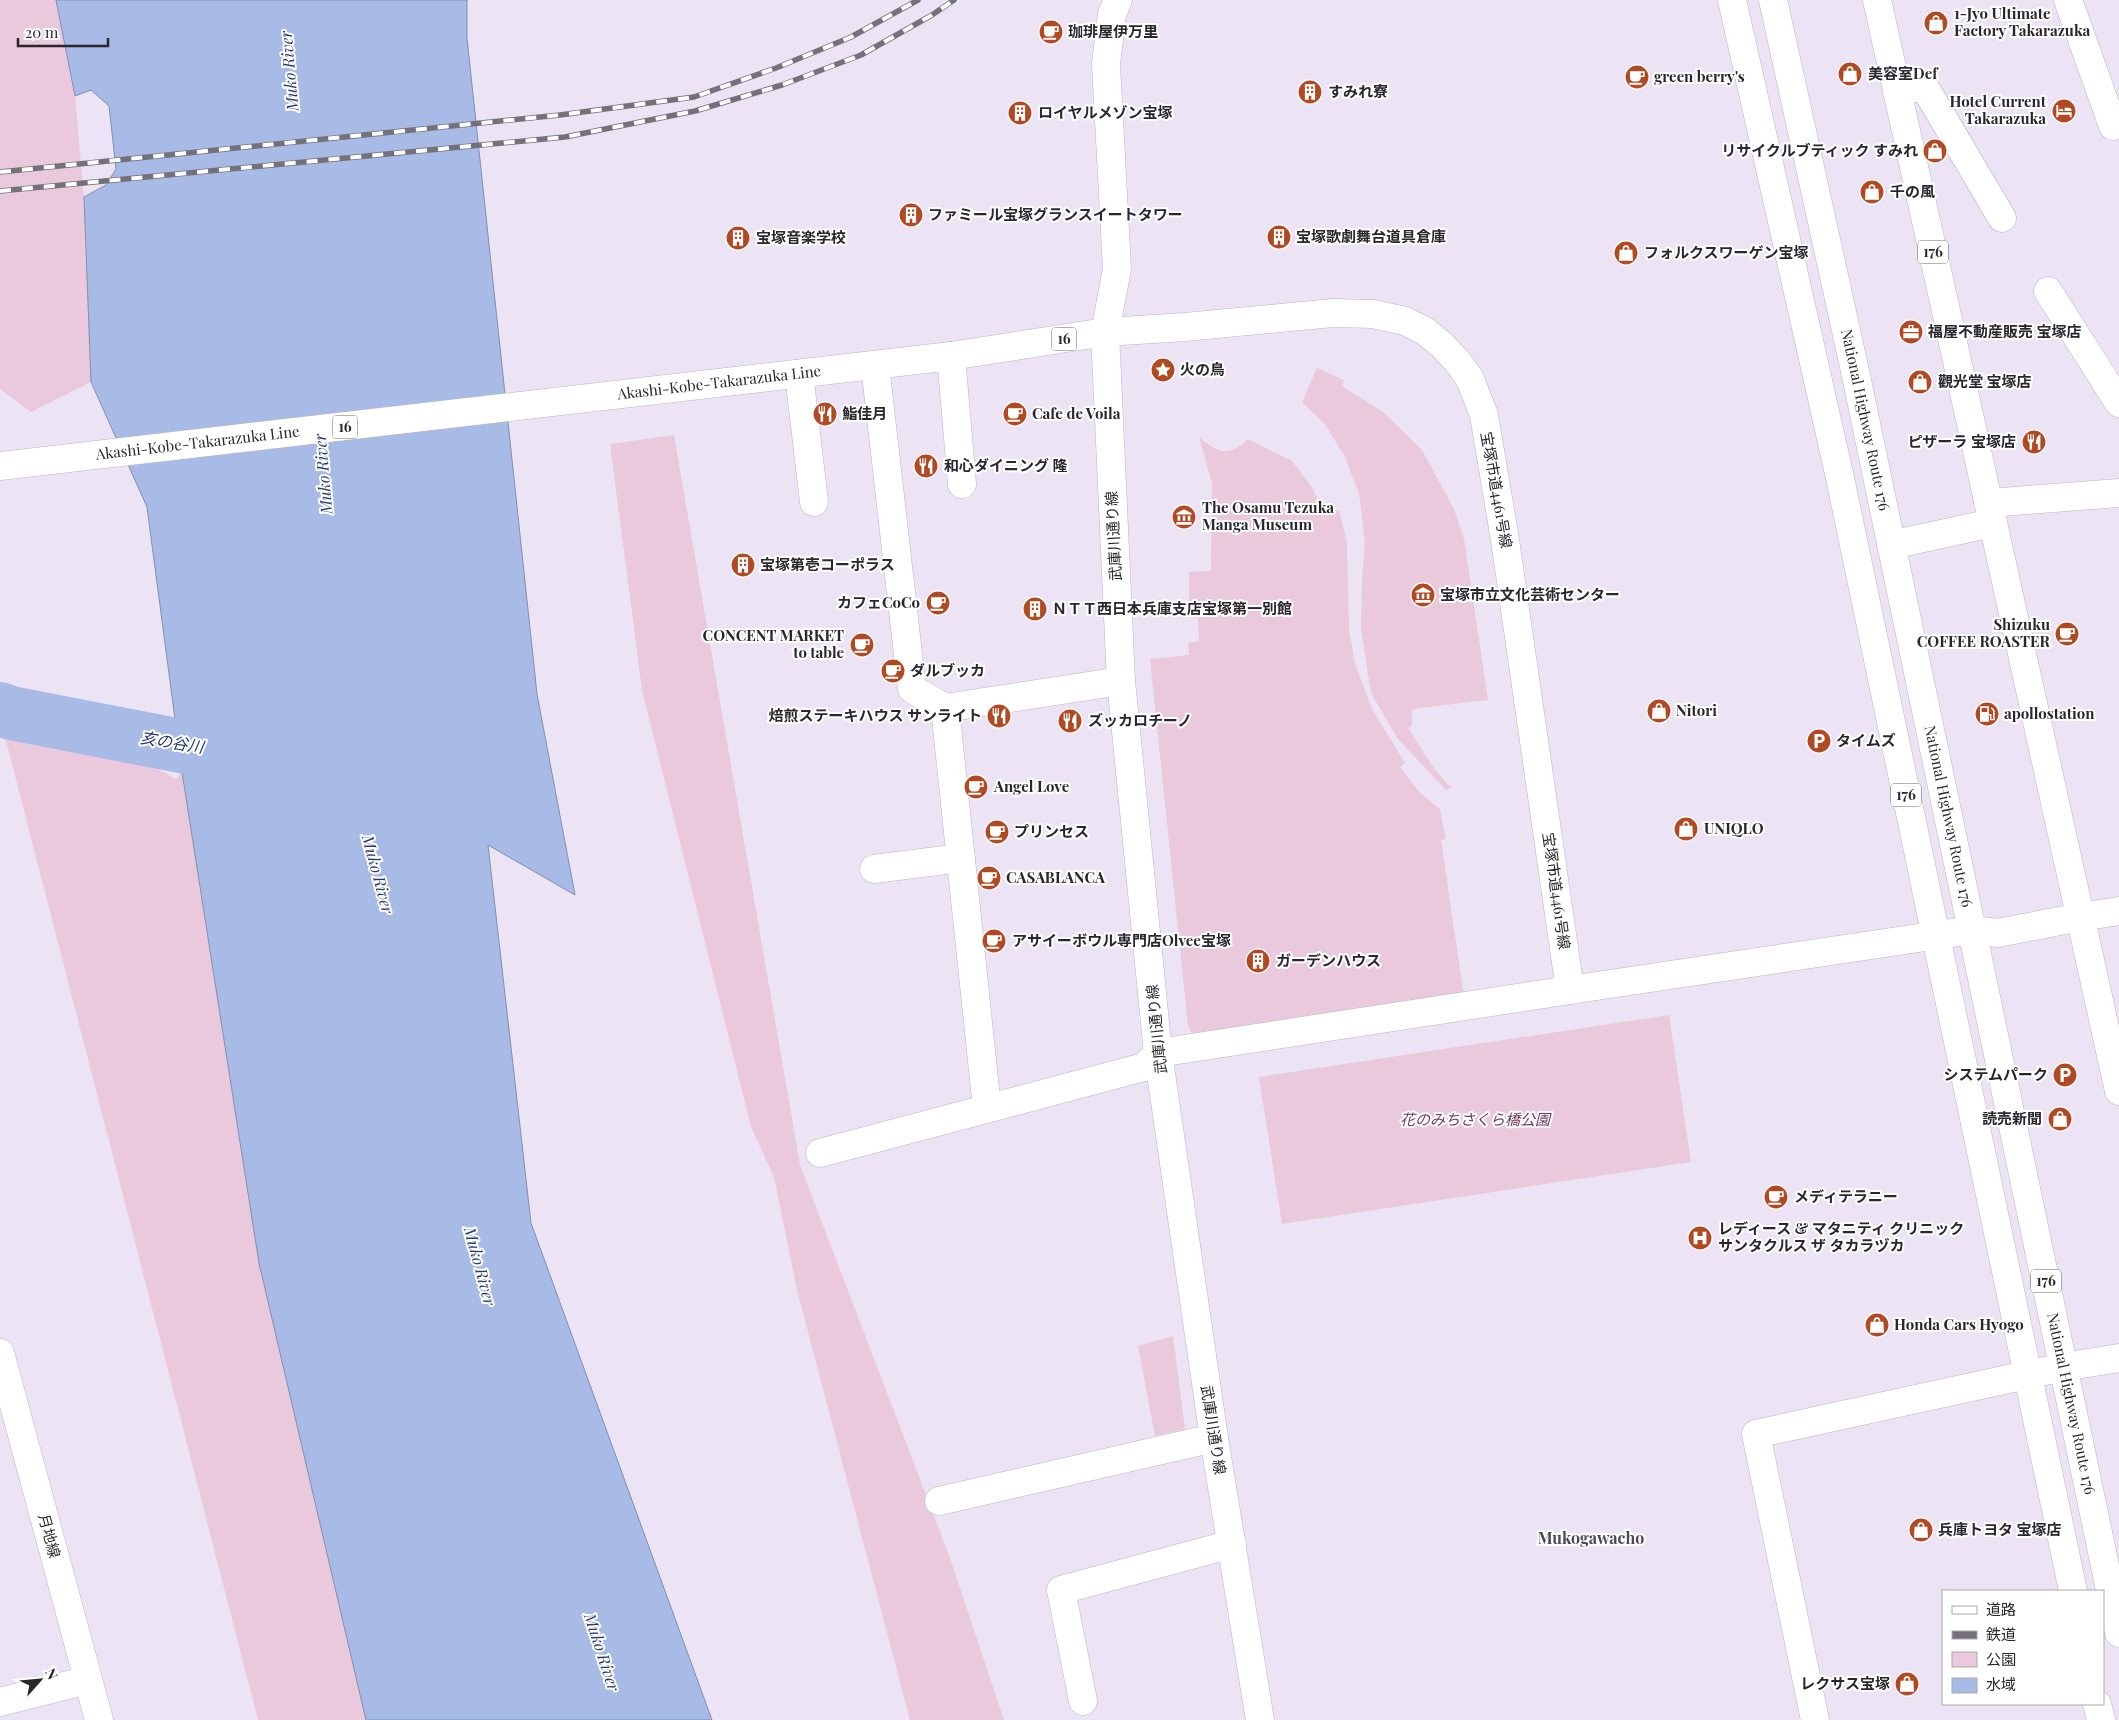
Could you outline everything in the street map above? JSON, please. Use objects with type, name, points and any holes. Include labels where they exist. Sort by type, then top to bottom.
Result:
[{"type":"main road","points":[[1104,332],[1117,269],[1106,64],[1112,14],[1118,0]]},
{"type":"main road","name":"176","points":[[1732,0],[1840,478],[2026,1375],[2073,1590]]},
{"type":"main road","name":"National Highway Route 176","points":[[1773,0],[1855,371],[2119,1633]]},
{"type":"main road","name":"176","points":[[1877,0],[2119,1091]]},
{"type":"main road","points":[[2068,0],[2113,126]]},
{"type":"main road","points":[[1897,92],[1924,86],[2002,218]]},
{"type":"main road","points":[[2048,292],[2112,376],[2119,403]]},
{"type":"main road","name":"宝塚市道4461号線","points":[[1104,332],[1185,327],[1333,313],[1373,314],[1405,321],[1425,331],[1442,345],[1470,379],[1484,415],[1505,540],[1570,990]]},
{"type":"main road","name":"Akashi-Kobe-Takarazuka Line","points":[[0,466],[951,356],[1104,332]]},
{"type":"main road","name":"武庫川通り線","points":[[1104,332],[1121,681],[1158,1052],[1214,1438],[1260,1720]]},
{"type":"main road","points":[[951,356],[962,484]]},
{"type":"main road","points":[[876,365],[912,690],[945,708],[1121,681]]},
{"type":"main road","points":[[798,374],[814,502]]},
{"type":"main road","points":[[1891,545],[1990,513],[2119,493]]},
{"type":"main road","points":[[945,708],[987,1108]]},
{"type":"main road","points":[[874,869],[961,858]]},
{"type":"main road","points":[[820,1154],[1144,1067],[1158,1052],[1935,934],[1972,930],[1998,933],[2080,917],[2119,912]]},
{"type":"main road","name":"月地線","points":[[0,1354],[99,1720]]},
{"type":"main road","points":[[1815,1720],[1756,1434],[2063,1367],[2119,1358]]},
{"type":"main road","points":[[940,1501],[1214,1438]]},
{"type":"main road","points":[[1083,1701],[1062,1590],[1232,1544]]},
{"type":"main road","points":[[0,1702],[88,1680]]},
{"type":"main road","points":[[2097,1705],[2101,1720]]},
{"type":"green space","points":[[0,0],[56,0],[75,96],[84,197],[91,382],[31,412],[0,389]]},
{"type":"green space","name":"宝塚市立文化芸術センター","points":[[1317,368],[1344,380],[1342,386],[1383,412],[1422,450],[1454,509],[1464,539],[1488,700],[1412,709],[1412,725],[1408,728],[1433,767],[1451,788],[1446,790],[1397,738],[1371,693],[1361,628],[1365,543],[1359,494],[1345,457],[1325,424],[1302,402]]},
{"type":"green space","points":[[674,435],[800,1165],[949,1555],[1004,1720],[910,1720],[797,1290],[774,1177],[751,1127],[642,690],[610,444]]},
{"type":"green space","points":[[1199,437],[1212,447],[1223,451],[1235,449],[1248,439],[1292,461],[1313,489],[1324,514],[1339,510],[1347,543],[1349,629],[1355,664],[1372,709],[1405,763],[1400,767],[1421,794],[1440,809],[1446,839],[1441,840],[1464,997],[1195,1040],[1188,1026],[1150,659],[1189,655],[1188,643],[1199,641],[1197,601],[1189,601],[1189,572],[1211,571],[1212,483]]},
{"type":"green space","points":[[2,725],[84,748],[112,745],[176,779],[182,772],[259,1263],[366,1720],[258,1720]]},
{"type":"green space","name":"花のみちさくら橋公園","points":[[1669,1015],[1691,1162],[1282,1224],[1259,1077]]},
{"type":"green space","points":[[1173,1336],[1185,1429],[1155,1436],[1138,1346]]},
{"type":"water","name":"Muko River","points":[[56,0],[467,0],[467,38],[537,694],[575,895],[488,845],[531,1223],[712,1720],[366,1720],[259,1263],[182,772],[147,507],[91,382],[84,197],[106,185],[116,169],[109,106],[91,90],[75,96]]},
{"type":"waterway","name":"亥の谷川","points":[[0,709],[11,713],[186,747],[251,749]]},
{"type":"railway","points":[[0,172],[560,115],[694,97],[776,68],[851,37],[918,0]]},
{"type":"railway","points":[[0,191],[565,137],[695,111],[782,85],[861,55],[932,15],[954,0]]},
{"type":"place","name":"1-Jyo Ultimate Factory Takarazuka","points":[[1936,23]]},
{"type":"place","name":"珈琲屋伊万里","points":[[1051,32]]},
{"type":"place","name":"美容室Def","points":[[1850,74]]},
{"type":"place","name":"green berry's","points":[[1637,77]]},
{"type":"place","name":"すみれ寮","points":[[1310,92]]},
{"type":"place","name":"Hotel Current Takarazuka","points":[[2064,111]]},
{"type":"place","name":"ロイヤルメゾン宝塚","points":[[1020,113]]},
{"type":"place","name":"リサイクルブティック すみれ","points":[[1935,151]]},
{"type":"place","name":"千の風","points":[[1872,192]]},
{"type":"place","name":"ファミール宝塚グランスイートタワー","points":[[911,215]]},
{"type":"place","name":"宝塚歌劇舞台道具倉庫","points":[[1279,237]]},
{"type":"place","name":"宝塚音楽学校","points":[[738,238]]},
{"type":"place","name":"フォルクスワーゲン宝塚","points":[[1626,253]]},
{"type":"place","name":"福屋不動産販売 宝塚店","points":[[1911,332]]},
{"type":"place","name":"火の鳥","points":[[1163,370]]},
{"type":"place","name":"觀光堂 宝塚店","points":[[1920,382]]},
{"type":"place","name":"鮨佳月","points":[[825,414]]},
{"type":"place","name":"Cafe de Voila","points":[[1015,414]]},
{"type":"place","name":"ピザーラ 宝塚店","points":[[2034,442]]},
{"type":"place","name":"和心ダイニング 隆","points":[[926,466]]},
{"type":"place","name":"The Osamu Tezuka Manga Museum","points":[[1184,517]]},
{"type":"place","name":"宝塚第壱コーポラス","points":[[743,565]]},
{"type":"place","name":"宝塚市立文化芸術センター","points":[[1423,595]]},
{"type":"place","name":"カフェCoCo","points":[[938,603]]},
{"type":"place","name":"ＮＴＴ西日本兵庫支店宝塚第一別館","points":[[1035,609]]},
{"type":"place","name":"Shizuku COFFEE ROASTER","points":[[2067,634]]},
{"type":"place","name":"CONCENT MARKET to table","points":[[862,645]]},
{"type":"place","name":"ダルブッカ","points":[[893,671]]},
{"type":"place","name":"Nitori","points":[[1659,711]]},
{"type":"place","name":"apollostation","points":[[1987,714]]},
{"type":"place","name":"焙煎ステーキハウス サンライト","points":[[999,716]]},
{"type":"place","name":"ズッカロチーノ","points":[[1070,721]]},
{"type":"place","name":"タイムズ","points":[[1819,741]]},
{"type":"place","name":"Angel Love","points":[[976,787]]},
{"type":"place","name":"UNIQLO","points":[[1686,829]]},
{"type":"place","name":"プリンセス","points":[[997,832]]},
{"type":"place","name":"CASABLANCA","points":[[989,878]]},
{"type":"place","name":"アサイーボウル専門店Olvee宝塚","points":[[994,941]]},
{"type":"place","name":"ガーデンハウス","points":[[1258,961]]},
{"type":"place","name":"システムパーク","points":[[2065,1075]]},
{"type":"place","name":"読売新聞","points":[[2060,1119]]},
{"type":"place","name":"メディテラニー","points":[[1776,1197]]},
{"type":"place","name":"レディース & マタニティ クリニック サンタクルス ザ タカラヅカ","points":[[1700,1238]]},
{"type":"place","name":"Honda Cars Hyogo","points":[[1877,1325]]},
{"type":"place","name":"兵庫トヨタ 宝塚店","points":[[1921,1530]]},
{"type":"place","name":"レクサス宝塚","points":[[1907,1684]]},
{"type":"district","name":"Mukogawacho","points":[[1591,1538]]}]
